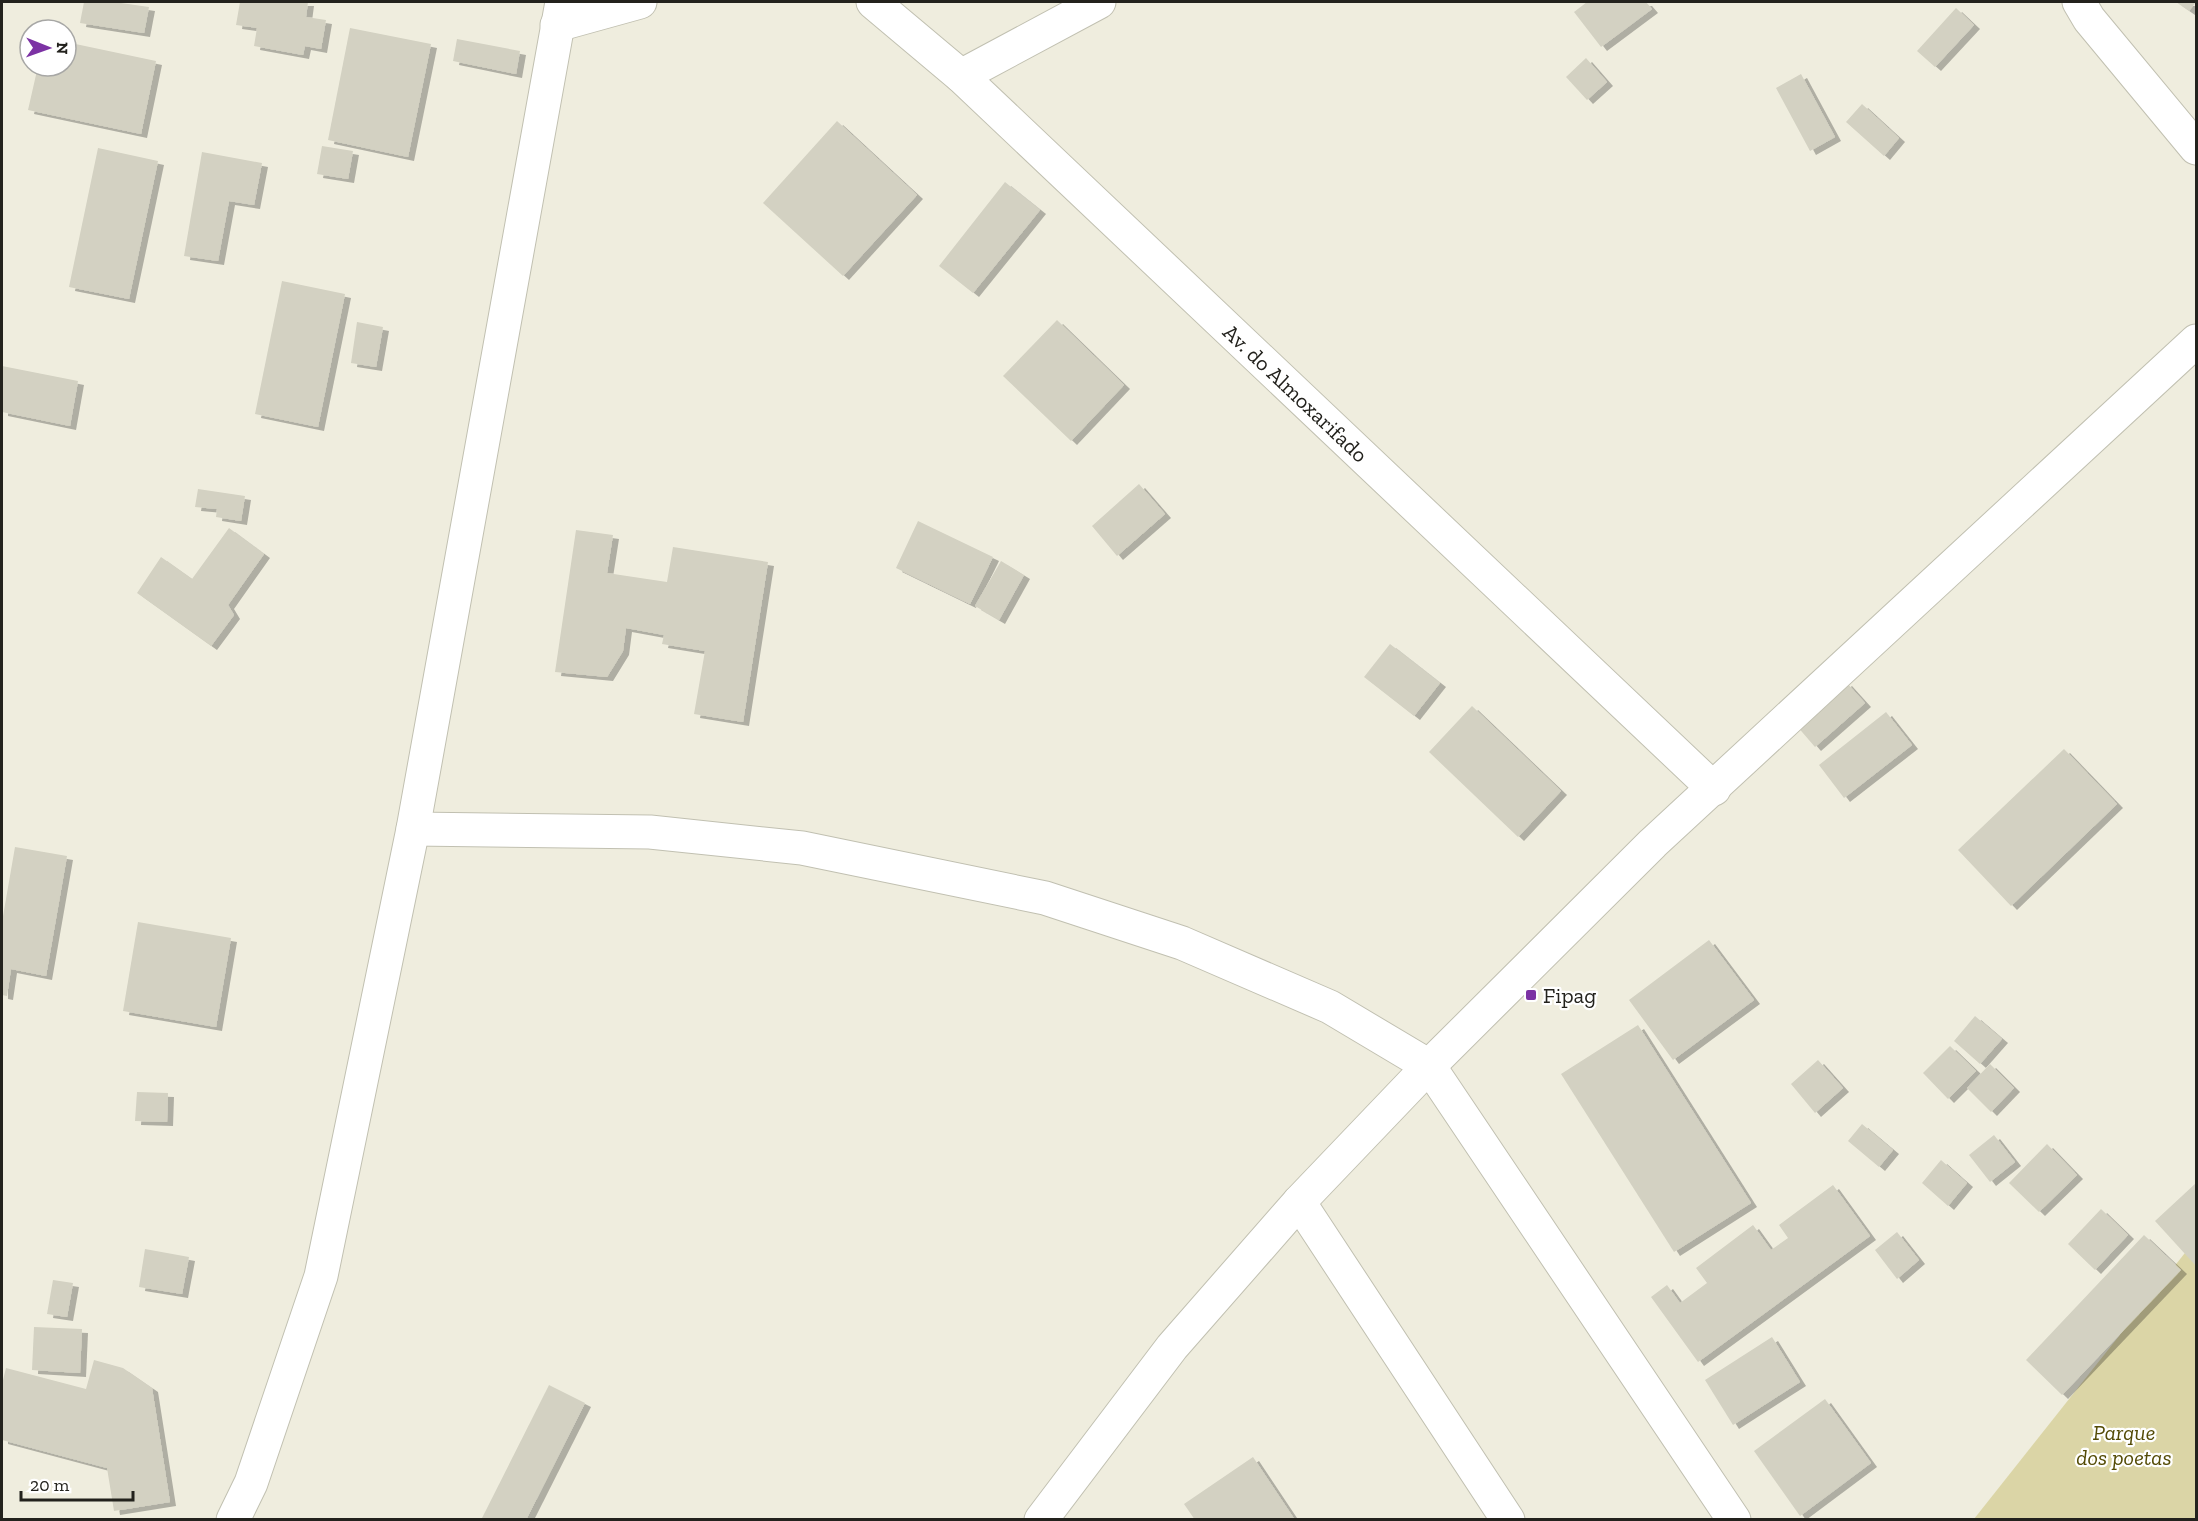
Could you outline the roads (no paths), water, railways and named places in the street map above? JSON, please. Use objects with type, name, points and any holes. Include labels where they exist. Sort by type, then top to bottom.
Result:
[{"type":"street","points":[[233,1520],[251,1483],[321,1276],[412,829],[559,13],[640,2]]},
{"type":"street","name":"Av. do Almoxarifado","points":[[873,2],[961,76],[1714,789]]},
{"type":"street","points":[[961,76],[1099,2]]},
{"type":"street","points":[[2079,2],[2089,19],[2196,147]]},
{"type":"street","points":[[1041,1520],[1172,1347],[1299,1202],[1429,1066],[1653,843],[1714,789],[2196,340]]},
{"type":"street","points":[[412,829],[650,832],[802,848],[1045,898],[1182,943],[1320,1002],[1429,1066],[1734,1520]]},
{"type":"street","points":[[1299,1202],[1508,1520]]},
{"type":"place","name":"Fipag","points":[[1531,995]]},
{"type":"park label","name":"Parque dos poetas","points":[[2124,1444]]}]
